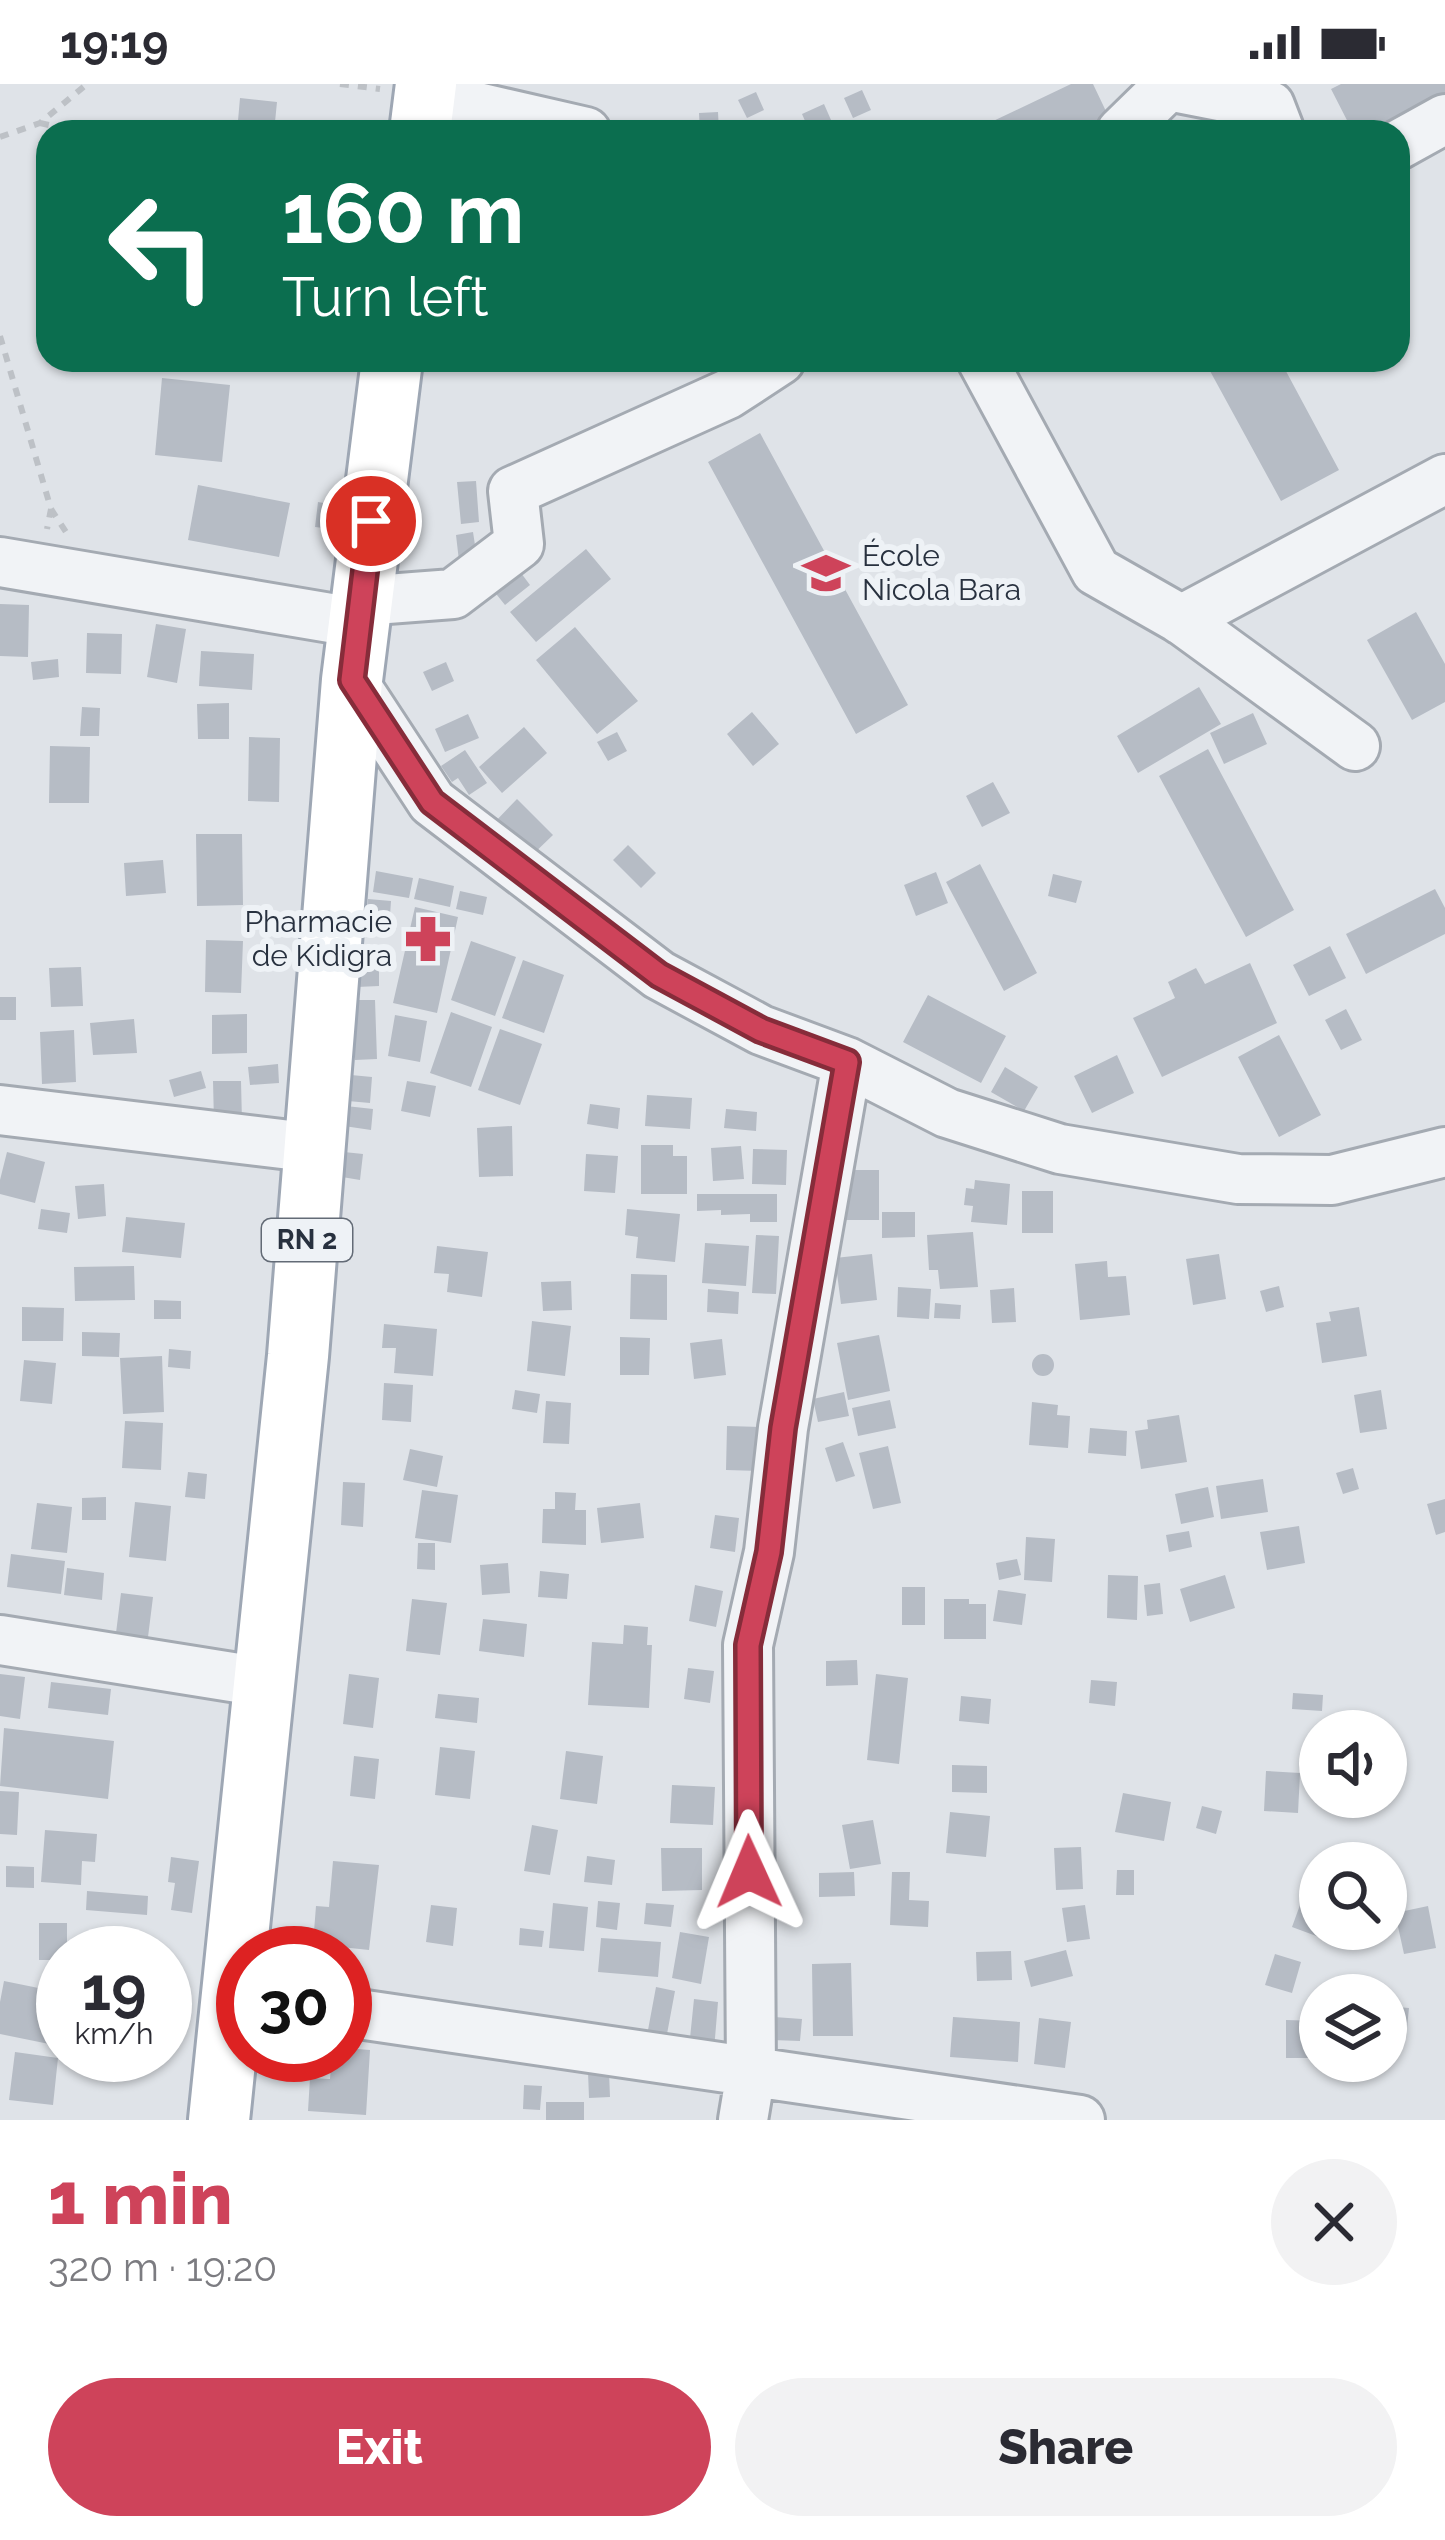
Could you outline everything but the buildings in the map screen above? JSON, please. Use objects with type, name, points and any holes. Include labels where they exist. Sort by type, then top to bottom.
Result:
[{"type":"main road","name":"RN 2","points":[[243,1926],[298,1356],[358,634],[391,372]]},
{"type":"main road","name":"RN 2","points":[[219,2120],[225,2082]]},
{"type":"street","points":[[1133,120],[1168,86],[1270,106],[1275,120]]},
{"type":"street","points":[[424,104],[517,120]]},
{"type":"street","points":[[1410,138],[1445,119]]},
{"type":"street","points":[[20,565],[358,634],[452,594],[519,544],[513,491],[728,394],[762,372]]},
{"type":"street","points":[[988,372],[1096,571],[1181,620],[1355,746]]},
{"type":"street","points":[[1181,620],[1445,479]]},
{"type":"street","points":[[358,634],[432,802],[659,975],[761,1030],[847,1062],[947,1113],[1060,1148],[1238,1179],[1332,1180],[1445,1152]]},
{"type":"street","points":[[742,2120],[751,2072],[748,1645],[769,1552],[783,1428],[847,1062]]},
{"type":"street","points":[[0,1110],[314,1148]]},
{"type":"street","points":[[0,1640],[263,1682]]},
{"type":"street","points":[[372,2016],[1080,2120]]},
{"type":"path","points":[[44,120],[87,84]]},
{"type":"path","points":[[0,137],[36,124]]},
{"type":"path","points":[[0,336],[51,509],[20,565]]},
{"type":"place","name":"École Nicola Bara","points":[[826,573]]},
{"type":"place","name":"Pharmacie de Kidigra","points":[[428,939]]},
{"type":"route","points":[[371,521],[352,680],[432,802],[659,975],[761,1030],[847,1062],[783,1428],[769,1552],[748,1645],[749,1872]]}]
